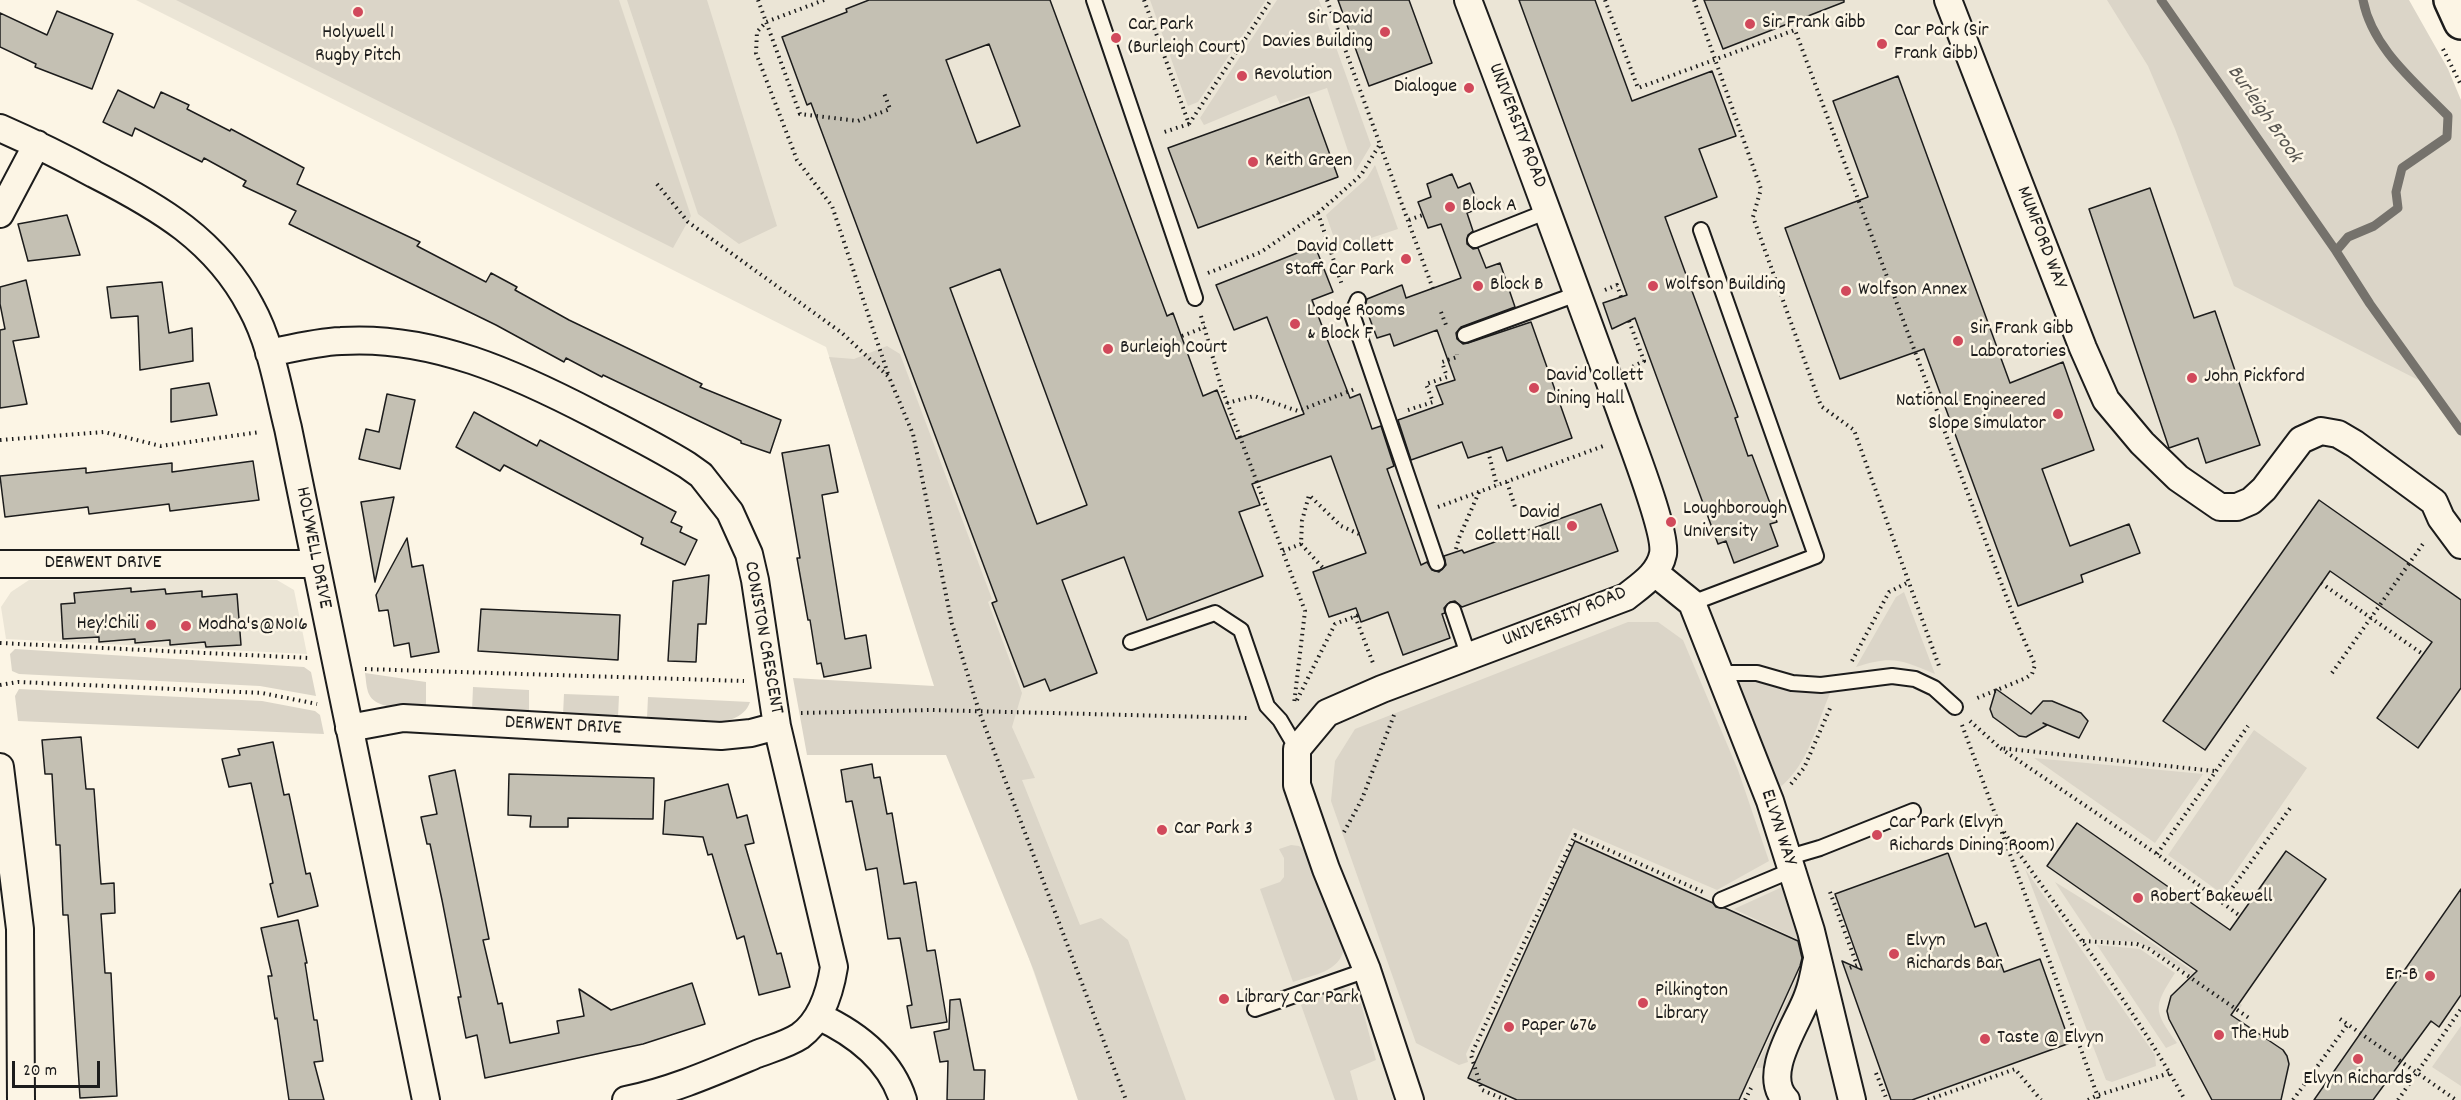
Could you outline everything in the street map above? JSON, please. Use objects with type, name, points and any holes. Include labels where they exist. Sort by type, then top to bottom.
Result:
[{"type":"main road","points":[[2451,0],[2461,22]]},
{"type":"street","name":"UNIVERSITY ROAD","points":[[1297,748],[1327,713],[1390,698],[1469,657],[1626,597],[1655,573],[1663,553],[1660,529],[1548,211],[1468,0]]},
{"type":"street","name":"MUMFORD WAY","points":[[1948,0],[2092,369],[2106,400],[2142,443],[2178,478],[2220,507],[2237,507],[2251,501],[2264,489],[2301,440],[2321,431],[2338,435],[2355,444],[2434,502],[2441,518],[2461,545]]},
{"type":"street","name":"HOLYWELL DRIVE","points":[[0,128],[37,144],[150,202],[190,231],[222,264],[251,307],[269,353],[288,428],[426,1100]]},
{"type":"street","points":[[0,214],[37,144]]},
{"type":"street","name":"CONISTON CRESCENT","points":[[269,353],[341,341],[384,341],[441,350],[477,361],[541,387],[687,465],[701,475],[717,494],[740,532],[755,580],[776,720],[834,967],[830,992],[818,1016],[800,1036],[673,1087],[626,1100]]},
{"type":"street","name":"DERWENT DRIVE","points":[[0,564],[315,564]]},
{"type":"street","name":"ELVYN WAY","points":[[1655,573],[1692,603],[1770,801],[1811,931],[1817,959],[1809,995],[1784,1047],[1777,1069],[1782,1095],[1786,1100]]},
{"type":"street","name":"DERWENT DRIVE","points":[[347,718],[403,718],[721,736],[751,733],[776,720]]},
{"type":"street","points":[[1297,748],[1297,785],[1326,869],[1367,970],[1410,1100]]},
{"type":"street","points":[[0,767],[20,929],[11,997],[21,1100]]},
{"type":"street","points":[[1817,959],[1852,1100]]},
{"type":"street","points":[[818,1016],[838,1026],[868,1047],[888,1067],[903,1100]]},
{"type":"lane","points":[[1094,0],[1195,298]]},
{"type":"lane","points":[[1475,240],[1548,211]]},
{"type":"lane","points":[[1692,603],[1816,556],[1701,230]]},
{"type":"lane","points":[[1464,335],[1577,294]]},
{"type":"lane","points":[[1358,300],[1352,314],[1437,563]]},
{"type":"lane","points":[[1454,610],[1469,657]]},
{"type":"lane","points":[[1131,642],[1215,613],[1241,630],[1267,706],[1280,720],[1297,748]]},
{"type":"lane","points":[[1720,673],[1757,674],[1792,683],[1821,685],[1892,676],[1915,679],[1934,687],[1955,707]]},
{"type":"lane","points":[[1721,900],[1815,849],[1913,811]]},
{"type":"lane","points":[[1255,1009],[1367,970]]},
{"type":"path","points":[[758,0],[800,114],[858,121],[890,109],[884,93]]},
{"type":"path","points":[[824,0],[766,22],[757,32],[756,53],[797,160],[832,206],[889,377],[913,434],[952,624],[980,711],[1126,1100]]},
{"type":"path","points":[[1144,0],[1189,124]]},
{"type":"path","points":[[1141,140],[1189,124],[1271,0]]},
{"type":"path","points":[[1327,0],[1433,289]]},
{"type":"path","points":[[1605,0],[1638,88],[1796,30],[2012,612],[2027,642],[2035,665],[2032,674],[2026,678],[1955,707]]},
{"type":"path","points":[[1694,0],[1761,189],[1753,217],[1821,406],[1854,430],[1907,583],[2000,826],[2098,1097]]},
{"type":"path","points":[[1189,280],[1261,252],[1318,213],[1361,175],[1381,143]]},
{"type":"path","points":[[657,184],[688,222],[842,333],[889,377]]},
{"type":"path","points":[[1318,213],[1334,262]]},
{"type":"path","points":[[1409,220],[1423,215]]},
{"type":"path","points":[[1617,285],[1621,297]]},
{"type":"path","points":[[1195,298],[1227,403],[1305,611],[1295,703]]},
{"type":"path","points":[[1629,321],[1644,362],[1632,367],[1629,357]]},
{"type":"path","points":[[1182,336],[1205,327]]},
{"type":"path","points":[[1433,402],[1426,384],[1447,377],[1442,362],[1457,357]]},
{"type":"path","points":[[1227,403],[1254,396],[1298,411],[1375,382]]},
{"type":"path","points":[[0,440],[104,432],[161,446],[288,428]]},
{"type":"path","points":[[1488,452],[1497,486]]},
{"type":"path","points":[[1420,514],[1585,453]]},
{"type":"path","points":[[1507,482],[1515,507],[1539,512],[1544,520]]},
{"type":"path","points":[[1456,552],[1459,538],[1479,492]]},
{"type":"path","points":[[1323,568],[1301,544],[1302,521],[1309,495],[1341,526],[1359,534]]},
{"type":"path","points":[[1283,551],[1301,544]]},
{"type":"path","points":[[2332,673],[2416,552]]},
{"type":"path","points":[[2321,583],[2424,655]]},
{"type":"path","points":[[776,720],[930,710],[1280,720],[1295,703],[1335,624],[1357,615],[1390,698],[1382,742],[1362,799],[1340,838]]},
{"type":"path","points":[[0,643],[335,664],[769,680]]},
{"type":"path","points":[[0,685],[18,682],[262,693],[347,718]]},
{"type":"path","points":[[1955,707],[2000,748],[2157,854],[2240,916]]},
{"type":"path","points":[[2157,854],[2247,726]]},
{"type":"path","points":[[2000,748],[2214,771]]},
{"type":"path","points":[[2222,902],[2290,807]]},
{"type":"path","points":[[2000,826],[2082,941],[2170,1073],[2185,1100]]},
{"type":"path","points":[[1506,1100],[1482,1090],[1471,1055],[1575,835],[1721,900]]},
{"type":"path","points":[[1815,849],[1857,965]]},
{"type":"path","points":[[2082,941],[2124,943],[2149,949],[2249,1018]]},
{"type":"path","points":[[2398,1100],[2461,1009]]},
{"type":"path","points":[[2340,1019],[2456,1100]]},
{"type":"path","points":[[2293,1100],[2348,1024]]},
{"type":"path","points":[[1928,1100],[2015,1069],[2041,1100]]},
{"type":"path","points":[[2088,1100],[2170,1073]]},
{"type":"shaded area","name":"Loughborough University","points":[[136,0],[2397,0],[2461,142],[2461,1100],[1078,1100],[935,687],[826,347]]},
{"type":"shaded area","points":[[176,0],[619,0],[691,216],[673,248]]},
{"type":"shaded area","points":[[627,0],[707,0],[777,226],[739,244],[698,214]]},
{"type":"shaded area","points":[[1150,0],[1266,0],[1198,102],[1188,106]]},
{"type":"shaded area","points":[[1277,0],[1319,0],[1371,145],[1355,172],[1327,88],[1280,104],[1276,95],[1204,125],[1200,118]]},
{"type":"shaded area","points":[[2107,0],[2409,0],[2448,69],[2461,100],[2461,435],[2434,388],[2234,286],[2175,129],[2148,66]]},
{"type":"shaded area","points":[[1375,165],[1398,229],[1338,249],[1326,215],[1367,178]]},
{"type":"shaded area","points":[[887,346],[900,354],[992,599],[988,602],[1022,693],[1012,727],[1035,778],[1022,780],[1080,925],[1101,918],[1128,940],[1186,1100],[1078,1100],[1034,971],[946,755],[807,755],[793,678],[934,686],[829,357],[854,359]]},
{"type":"shaded area","points":[[29,580],[277,580],[294,590],[307,654],[6,639],[1,607],[11,592]]},
{"type":"shaded area","points":[[1904,592],[1935,674],[1905,662],[1888,660],[1856,667],[1896,597]]},
{"type":"shaded area","points":[[1628,622],[1658,622],[1683,640],[1738,770],[1769,861],[1717,890],[1573,828],[1466,1054],[1468,1062],[1459,1065],[1416,1043],[1331,801],[1335,761],[1355,729]]},
{"type":"shaded area","points":[[15,649],[304,667],[311,672],[316,696],[260,686],[19,674],[12,671],[10,654]]},
{"type":"shaded area","points":[[365,673],[426,682],[426,707],[402,708],[378,703],[368,692]]},
{"type":"shaded area","points":[[1729,681],[1751,681],[1801,692],[1831,691],[1815,734],[1802,760],[1784,784],[1771,794]]},
{"type":"shaded area","points":[[473,687],[529,690],[529,713],[472,711]]},
{"type":"shaded area","points":[[19,689],[262,701],[315,711],[320,715],[324,734],[18,721],[15,696]]},
{"type":"shaded area","points":[[564,694],[619,696],[618,717],[563,715]]},
{"type":"shaded area","points":[[648,697],[750,702],[744,712],[733,719],[720,722],[689,723],[647,718]]},
{"type":"shaded area","points":[[2254,730],[2307,768],[2221,893],[2168,855]]},
{"type":"shaded area","points":[[2034,758],[2203,774],[2155,843]]},
{"type":"shaded area","points":[[1291,845],[1299,846],[1308,853],[1344,948],[1337,962],[1331,967],[1293,982],[1260,889],[1280,882],[1284,877],[1284,858],[1279,849]]},
{"type":"shaded area","points":[[2025,869],[2155,1055],[2156,1066],[2112,1082],[2106,1080]]},
{"type":"shaded area","points":[[2055,882],[2142,936],[2242,1005],[2240,1008],[2138,942],[2093,939]]},
{"type":"shaded area","points":[[1791,883],[1815,958],[1776,1067],[1756,1068],[1811,946],[1734,909]]},
{"type":"shaded area","points":[[2097,945],[2140,949],[2175,973],[2163,994],[2159,1008],[2163,1023],[2177,1043],[2166,1048]]},
{"type":"shaded area","points":[[1343,988],[1359,996],[1376,1060],[1350,1071],[1358,1100],[1335,1100],[1301,1005],[1323,994]]},
{"type":"shaded area","points":[[2461,1026],[2461,1086],[2432,1067]]},
{"type":"building","name":"Burleigh Court","points":[[869,0],[1050,0],[1167,316],[1173,313],[1203,396],[1217,390],[1236,439],[1304,414],[1267,317],[1234,330],[1216,285],[1315,246],[1333,292],[1312,300],[1350,398],[1360,394],[1372,429],[1381,426],[1394,466],[1387,469],[1421,565],[1427,562],[1432,570],[1439,572],[1446,565],[1444,556],[1462,550],[1464,553],[1601,504],[1618,551],[1462,607],[1455,601],[1450,602],[1444,608],[1445,613],[1442,614],[1450,638],[1403,655],[1388,612],[1361,622],[1356,608],[1329,617],[1313,572],[1366,553],[1331,456],[1252,484],[1260,505],[1239,512],[1263,576],[1147,620],[1124,557],[1062,580],[1097,673],[1050,691],[1045,679],[1024,687],[992,603],[997,601],[811,103],[807,105],[782,37],[847,12],[846,9]],"holes":[[[989,44],[1020,126],[977,143],[946,60]],[[1000,269],[1087,505],[1037,524],[950,288]]]},
{"type":"building","name":"Sir David Davies Building","points":[[1338,0],[1409,0],[1432,63],[1369,86]]},
{"type":"building","name":"Wolfson Building","points":[[1519,0],[1595,0],[1632,101],[1712,71],[1736,136],[1699,149],[1717,197],[1665,217],[1738,417],[1735,418],[1748,456],[1752,455],[1777,522],[1770,524],[1778,546],[1734,563],[1726,541],[1718,544],[1635,318],[1612,329],[1603,303],[1627,295]]},
{"type":"building","name":"Sir Frank Gibb","points":[[1704,0],[1844,0],[1844,2],[1723,49]]},
{"type":"building","points":[[57,11],[113,34],[92,89],[35,67],[36,64],[0,47],[0,13],[47,35]]},
{"type":"building","name":"Sir Frank Gibb Laboratories","points":[[1898,76],[2010,383],[2063,362],[2094,450],[2042,469],[2070,546],[2129,524],[2140,553],[2081,575],[2083,582],[2018,606],[1924,349],[1840,379],[1785,228],[1868,197],[1833,101]]},
{"type":"building","points":[[118,90],[154,108],[161,92],[189,105],[187,109],[230,131],[231,129],[304,168],[297,184],[420,242],[417,246],[486,282],[491,273],[517,287],[515,290],[569,320],[702,384],[700,387],[781,420],[770,453],[741,443],[566,358],[564,362],[496,325],[289,224],[296,211],[243,186],[246,181],[204,158],[202,162],[135,128],[132,136],[103,122]]},
{"type":"building","name":"Keith Green","points":[[1309,97],[1338,177],[1198,228],[1168,148]]},
{"type":"building","points":[[1452,174],[1458,188],[1470,183],[1480,208],[1467,213],[1473,231],[1468,235],[1467,244],[1473,249],[1478,248],[1486,268],[1500,263],[1515,307],[1461,327],[1456,333],[1457,339],[1463,344],[1468,343],[1531,322],[1572,438],[1507,461],[1502,447],[1468,458],[1462,442],[1411,460],[1398,420],[1443,404],[1436,386],[1455,380],[1437,330],[1394,346],[1390,334],[1377,338],[1365,306],[1367,299],[1402,285],[1406,298],[1461,278],[1441,224],[1428,228],[1418,202],[1431,197],[1427,184]]},
{"type":"building","name":"John Pickford","points":[[2150,188],[2194,318],[2215,311],[2260,445],[2206,463],[2198,438],[2169,448],[2089,209]]},
{"type":"building","points":[[67,215],[80,255],[28,261],[18,224]]},
{"type":"building","points":[[26,280],[39,337],[13,341],[27,404],[0,408],[0,330],[5,329],[0,304],[0,287]]},
{"type":"building","points":[[162,282],[169,333],[192,328],[193,361],[140,370],[138,316],[111,318],[107,287]]},
{"type":"building","points":[[209,383],[217,415],[171,422],[171,389]]},
{"type":"building","points":[[387,394],[415,400],[400,469],[359,459],[366,429],[379,432]]},
{"type":"building","points":[[474,412],[537,446],[540,440],[676,512],[671,522],[682,527],[680,532],[697,540],[685,565],[641,544],[643,538],[504,465],[500,471],[456,447]]},
{"type":"building","points":[[829,445],[838,492],[822,495],[845,639],[866,635],[871,668],[824,677],[821,663],[817,664],[810,620],[808,620],[782,453]]},
{"type":"building","points":[[253,461],[259,500],[170,511],[169,504],[89,514],[88,507],[5,517],[0,476],[86,468],[86,473],[172,463],[172,472]]},
{"type":"building","points":[[394,497],[375,582],[361,502]]},
{"type":"building","points":[[2319,500],[2461,600],[2461,688],[2418,748],[2377,718],[2432,642],[2330,571],[2205,750],[2163,721]]},
{"type":"building","points":[[407,538],[412,567],[423,565],[439,652],[411,657],[409,643],[394,646],[388,610],[379,611],[376,595]]},
{"type":"building","points":[[709,575],[706,624],[698,624],[696,662],[668,661],[673,581]]},
{"type":"building","points":[[131,588],[131,592],[165,589],[166,594],[202,591],[202,597],[237,594],[241,645],[206,647],[205,642],[170,645],[170,640],[135,643],[135,639],[99,642],[99,637],[63,639],[61,604],[75,603],[74,593]]},
{"type":"building","points":[[481,609],[620,615],[618,660],[478,651]]},
{"type":"building","points":[[1996,689],[2031,714],[2043,701],[2052,701],[2081,713],[2088,721],[2079,738],[2043,723],[2047,725],[2026,737],[2019,736],[1993,717],[1990,709]]},
{"type":"building","points":[[81,737],[86,789],[94,789],[101,884],[114,883],[115,913],[101,914],[105,973],[111,973],[117,1096],[80,1098],[68,915],[63,915],[60,845],[56,845],[52,774],[45,774],[42,740]]},
{"type":"building","points":[[273,742],[284,795],[289,794],[306,874],[310,873],[318,906],[278,917],[270,884],[273,883],[251,783],[229,787],[222,759],[240,755],[238,749]]},
{"type":"building","points":[[872,764],[874,778],[880,777],[887,814],[892,813],[904,884],[916,882],[927,951],[935,950],[947,1022],[911,1028],[907,1006],[912,1005],[900,938],[888,939],[877,868],[866,870],[852,801],[846,802],[841,770]]},
{"type":"building","points":[[455,770],[489,939],[483,940],[498,1004],[502,1003],[510,1043],[559,1033],[557,1021],[584,1016],[579,989],[611,1010],[692,983],[705,1024],[643,1044],[485,1078],[477,1035],[466,1038],[458,997],[461,997],[442,900],[430,844],[427,844],[421,817],[437,814],[429,776]]},
{"type":"building","points":[[509,774],[654,778],[653,819],[568,818],[568,827],[530,827],[531,816],[508,815]]},
{"type":"building","points":[[728,784],[737,818],[747,815],[754,843],[745,845],[777,954],[781,953],[790,987],[759,995],[744,936],[737,939],[712,854],[708,855],[703,837],[663,834],[665,801]]},
{"type":"building","name":"Robert Bakewell","points":[[2077,823],[2230,930],[2286,851],[2326,879],[2231,1015],[2283,1050],[2287,1056],[2289,1064],[2281,1100],[2212,1100],[2169,1019],[2167,1011],[2171,996],[2197,971],[2047,866]]},
{"type":"building","name":"Pilkington Library","points":[[1575,841],[1713,903],[1716,907],[1725,908],[1798,941],[1802,958],[1800,966],[1739,1100],[1517,1100],[1468,1078]]},
{"type":"building","points":[[1948,853],[1975,927],[1986,923],[2004,972],[2040,959],[2070,1043],[1912,1100],[1891,1100],[1842,961],[1862,970],[1835,894]]},
{"type":"building","points":[[2461,889],[2461,995],[2439,1027],[2431,1021],[2373,1100],[2314,1100]]},
{"type":"building","points":[[298,920],[323,1061],[314,1062],[324,1100],[289,1100],[277,1018],[275,1019],[268,976],[272,976],[261,928]]},
{"type":"building","points":[[960,999],[974,1070],[985,1070],[984,1100],[947,1100],[948,1061],[940,1062],[934,1032],[949,1029],[950,1000]]},
{"type":"waterway","name":"Burleigh Brook","points":[[2161,0],[2336,251],[2370,304],[2461,431]]},
{"type":"waterway","name":"Burleigh Brook","points":[[2336,251],[2348,237],[2374,226],[2398,208],[2396,192],[2402,168],[2447,137],[2448,116],[2385,49],[2375,34],[2363,0]]},
{"type":"place","name":"Holywell 1 Rugby Pitch","points":[[358,12]]},
{"type":"place","name":"Sir Frank Gibb","points":[[1750,24]]},
{"type":"place","name":"Sir David Davies Building","points":[[1385,32]]},
{"type":"place","name":"Car Park (Burleigh Court)","points":[[1116,38]]},
{"type":"place","name":"Car Park (Sir Frank Gibb)","points":[[1882,44]]},
{"type":"place","name":"Revolution","points":[[1242,76]]},
{"type":"place","name":"Dialogue","points":[[1469,88]]},
{"type":"place","name":"Keith Green","points":[[1253,162]]},
{"type":"place","name":"Block A","points":[[1450,207]]},
{"type":"place","name":"David Collett Staff Car Park","points":[[1406,259]]},
{"type":"place","name":"Block B","points":[[1478,286]]},
{"type":"place","name":"Wolfson Building","points":[[1653,286]]},
{"type":"place","name":"Wolfson Annex","points":[[1846,291]]},
{"type":"place","name":"Lodge Rooms & Block F","points":[[1295,324]]},
{"type":"place","name":"Sir Frank Gibb Laboratories","points":[[1958,341]]},
{"type":"place","name":"Burleigh Court","points":[[1108,349]]},
{"type":"place","name":"John Pickford","points":[[2192,378]]},
{"type":"place","name":"David Collett Dining Hall","points":[[1534,388]]},
{"type":"place","name":"National Engineered Slope Simulator","points":[[2058,414]]},
{"type":"place","name":"Loughborough University","points":[[1671,522]]},
{"type":"place","name":"David Collett Hall","points":[[1572,526]]},
{"type":"place","name":"Hey!Chili","points":[[151,625]]},
{"type":"place","name":"Modha's@No16","points":[[186,626]]},
{"type":"place","name":"Car Park 3","points":[[1162,830]]},
{"type":"place","name":"Car Park (Elvyn Richards Dining Room)","points":[[1877,835]]},
{"type":"place","name":"Robert Bakewell","points":[[2138,898]]},
{"type":"place","name":"Elvyn Richards Bar","points":[[1894,954]]},
{"type":"place","name":"Er-B","points":[[2430,976]]},
{"type":"place","name":"Library Car Park","points":[[1224,999]]},
{"type":"place","name":"Pilkington Library","points":[[1643,1003]]},
{"type":"place","name":"Paper 676","points":[[1509,1027]]},
{"type":"place","name":"The Hub","points":[[2219,1035]]},
{"type":"place","name":"Taste @ Elvyn","points":[[1985,1039]]},
{"type":"place","name":"Elvyn Richards","points":[[2358,1059]]}]
